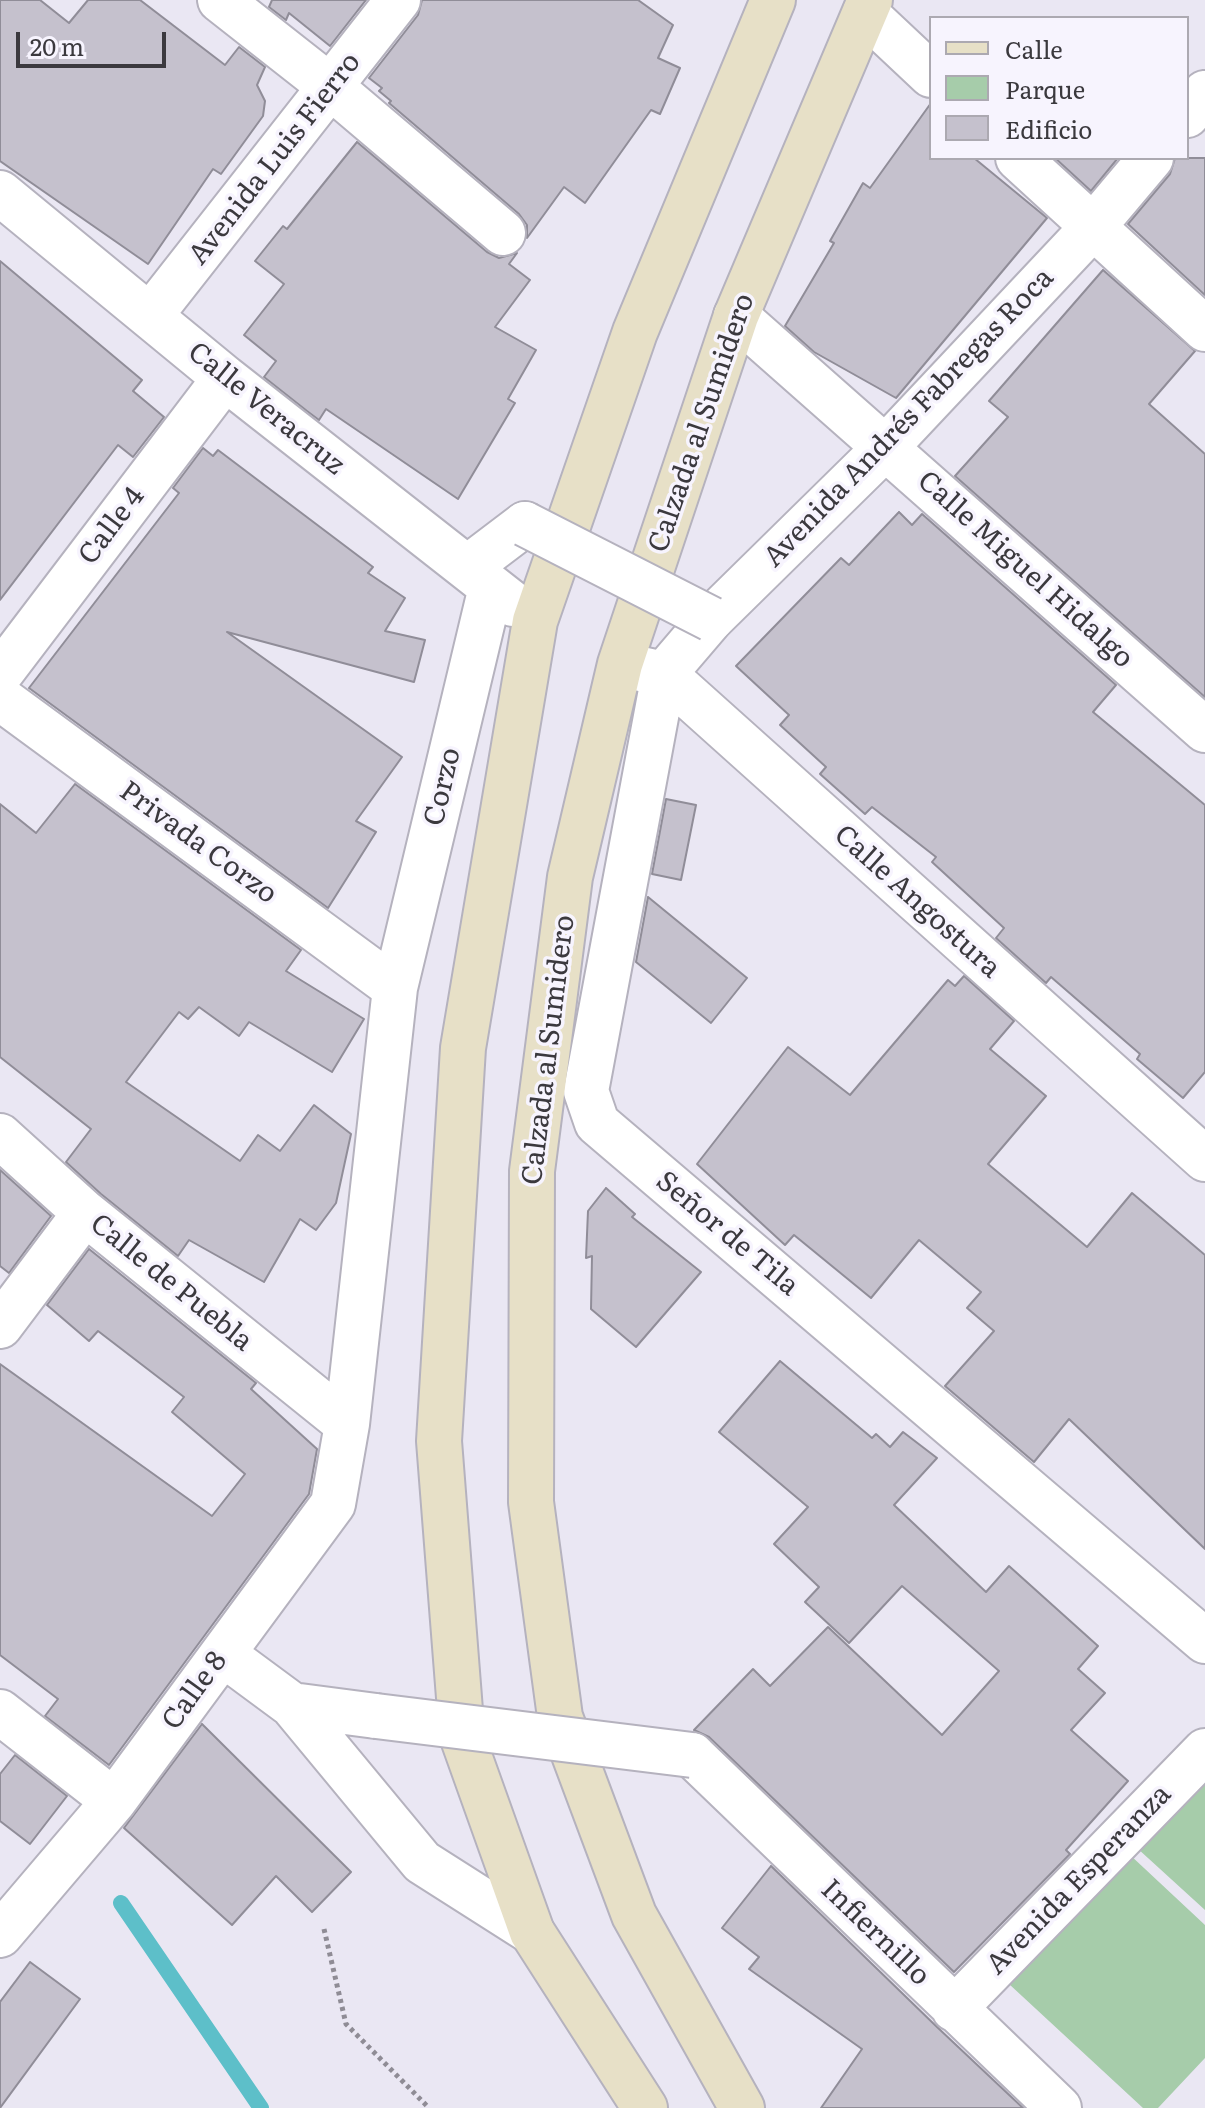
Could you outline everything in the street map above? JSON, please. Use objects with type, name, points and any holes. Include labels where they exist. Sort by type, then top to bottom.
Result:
[{"type":"main road","points":[[645,2108],[532,1932],[462,1736],[439,1441],[463,1048],[535,621],[635,332],[773,0]]},
{"type":"main road","name":"Calzada al Sumidero","points":[[742,2108],[634,1915],[560,1717],[531,1502],[532,1171],[570,877],[620,664],[736,316],[868,6]]},
{"type":"street","points":[[220,0],[332,88],[503,233]]},
{"type":"street","name":"Avenida Luis Fierro","points":[[150,316],[332,88],[398,0]]},
{"type":"street","points":[[868,6],[929,73]]},
{"type":"street","points":[[1189,113],[1205,93]]},
{"type":"street","points":[[1020,160],[1205,329]]},
{"type":"street","name":"Avenida Andrés Fabregas Roca","points":[[664,674],[711,619],[887,446],[1092,228],[1149,160]]},
{"type":"street","name":"Calle Veracruz","points":[[0,193],[225,378],[535,621]]},
{"type":"street","name":"Calle Miguel Hidalgo","points":[[736,316],[887,446],[1205,730]]},
{"type":"street","name":"Calle 4","points":[[0,674],[225,378]]},
{"type":"street","points":[[479,578],[525,524],[711,619]]},
{"type":"street","name":"Corzo","points":[[347,1424],[395,988],[479,578]]},
{"type":"street","name":"Calle Angostura","points":[[620,664],[664,674],[1205,1159]]},
{"type":"street","name":"Señor de Tila","points":[[664,674],[586,1091],[597,1123],[1205,1641]]},
{"type":"street","name":"Privada Corzo","points":[[0,698],[395,988]]},
{"type":"street","name":"Calle de Puebla","points":[[0,1136],[85,1213],[347,1424]]},
{"type":"street","points":[[0,1326],[85,1213]]},
{"type":"street","name":"Calle 8","points":[[0,1935],[114,1801],[333,1504],[347,1424]]},
{"type":"street","points":[[223,1654],[292,1705],[422,1862],[532,1932]]},
{"type":"street","name":"Infiernillo","points":[[292,1705],[692,1755],[1059,2108]]},
{"type":"street","points":[[0,1712],[114,1801]]},
{"type":"street","name":"Avenida Esperanza","points":[[954,2009],[1205,1751]]},
{"type":"path","points":[[324,1929],[346,2024],[429,2108]]},
{"type":"green space","points":[[1205,1774],[1205,1910],[1137,1848]]},
{"type":"green space","points":[[1129,1854],[1205,1925],[1205,2058],[1158,2108],[1143,2108],[1009,1984]]},
{"type":"building","points":[[0,0],[40,0],[69,23],[88,0],[140,0],[225,65],[239,47],[265,67],[257,85],[265,101],[263,116],[221,174],[213,169],[148,264],[0,161]]},
{"type":"building","points":[[272,0],[366,0],[330,46],[289,13],[286,20],[269,7]]},
{"type":"building","points":[[422,0],[638,0],[673,25],[658,58],[680,68],[660,114],[651,110],[585,203],[564,187],[527,238],[527,225],[519,214],[389,103],[391,101],[379,91],[382,88],[369,78],[418,15]]},
{"type":"building","points":[[929,106],[929,160],[976,160],[1047,218],[896,398],[814,352],[785,326],[834,243],[830,241],[863,183],[870,188]]},
{"type":"building","points":[[357,142],[487,252],[499,258],[517,253],[509,264],[530,280],[495,327],[536,350],[508,399],[515,403],[458,499],[326,409],[319,420],[307,411],[264,377],[276,361],[244,335],[284,284],[255,261],[283,226],[287,229]]},
{"type":"building","points":[[1205,158],[1205,295],[1128,224],[1170,174],[1174,160]]},
{"type":"building","points":[[1057,160],[1116,160],[1091,191]]},
{"type":"building","points":[[0,261],[142,380],[133,391],[164,417],[133,457],[118,445],[0,600]]},
{"type":"building","points":[[1103,270],[1195,351],[1149,404],[1205,454],[1205,697],[955,476],[1008,417],[989,401]]},
{"type":"building","points":[[203,448],[213,456],[218,450],[373,567],[368,573],[405,598],[385,631],[425,640],[414,682],[227,632],[402,757],[356,821],[376,832],[328,908],[29,688],[179,493],[173,488]]},
{"type":"building","points":[[899,512],[912,525],[922,514],[1116,685],[1093,712],[1205,805],[1205,1072],[1183,1098],[1137,1059],[1140,1054],[1051,977],[1046,983],[996,938],[1004,928],[932,862],[936,857],[872,807],[865,814],[820,774],[826,767],[780,725],[789,715],[736,666],[841,558],[849,565]]},
{"type":"building","points":[[75,784],[301,950],[286,971],[364,1019],[332,1072],[249,1022],[239,1036],[199,1007],[188,1019],[179,1012],[126,1082],[240,1161],[258,1135],[280,1151],[314,1105],[351,1134],[336,1203],[316,1230],[300,1219],[264,1282],[189,1240],[178,1256],[101,1194],[66,1162],[91,1129],[0,1057],[0,804],[36,833]]},
{"type":"building","points":[[666,799],[696,805],[681,880],[652,874]]},
{"type":"building","points":[[648,897],[747,978],[711,1023],[636,962]]},
{"type":"building","points":[[964,976],[1014,1021],[990,1049],[1046,1096],[988,1164],[1087,1247],[1132,1193],[1205,1255],[1205,1549],[1069,1419],[1034,1462],[945,1386],[994,1331],[967,1308],[981,1292],[919,1240],[871,1298],[794,1235],[785,1245],[697,1164],[788,1047],[850,1095],[948,980],[955,986]]},
{"type":"building","points":[[0,1170],[51,1216],[9,1273],[0,1266]]},
{"type":"building","points":[[606,1188],[635,1214],[632,1217],[701,1272],[636,1347],[591,1309],[592,1256],[586,1258],[588,1211]]},
{"type":"building","points":[[89,1249],[256,1383],[251,1389],[317,1449],[309,1494],[109,1765],[45,1716],[58,1699],[0,1655],[0,1364],[212,1516],[245,1474],[172,1412],[184,1397],[98,1331],[89,1341],[47,1305]]},
{"type":"building","points":[[780,1361],[872,1438],[876,1434],[890,1447],[903,1432],[937,1458],[894,1505],[986,1592],[1009,1566],[1098,1646],[1078,1669],[1105,1693],[1071,1730],[1128,1781],[1066,1850],[1070,1854],[954,1972],[709,1737],[694,1730],[753,1669],[770,1686],[828,1627],[942,1735],[999,1671],[902,1586],[849,1643],[805,1602],[819,1587],[774,1544],[808,1507],[719,1432]]},
{"type":"building","points":[[202,1724],[351,1872],[312,1912],[276,1876],[232,1925],[124,1828]]},
{"type":"building","points":[[15,1755],[67,1796],[30,1844],[0,1821],[0,1774]]},
{"type":"building","points":[[771,1866],[1023,2108],[821,2108],[862,2049],[749,1969],[759,1957],[722,1928]]},
{"type":"building","points":[[30,1962],[80,1999],[0,2108],[0,2002]]},
{"type":"waterway","points":[[121,1903],[261,2108]]}]
